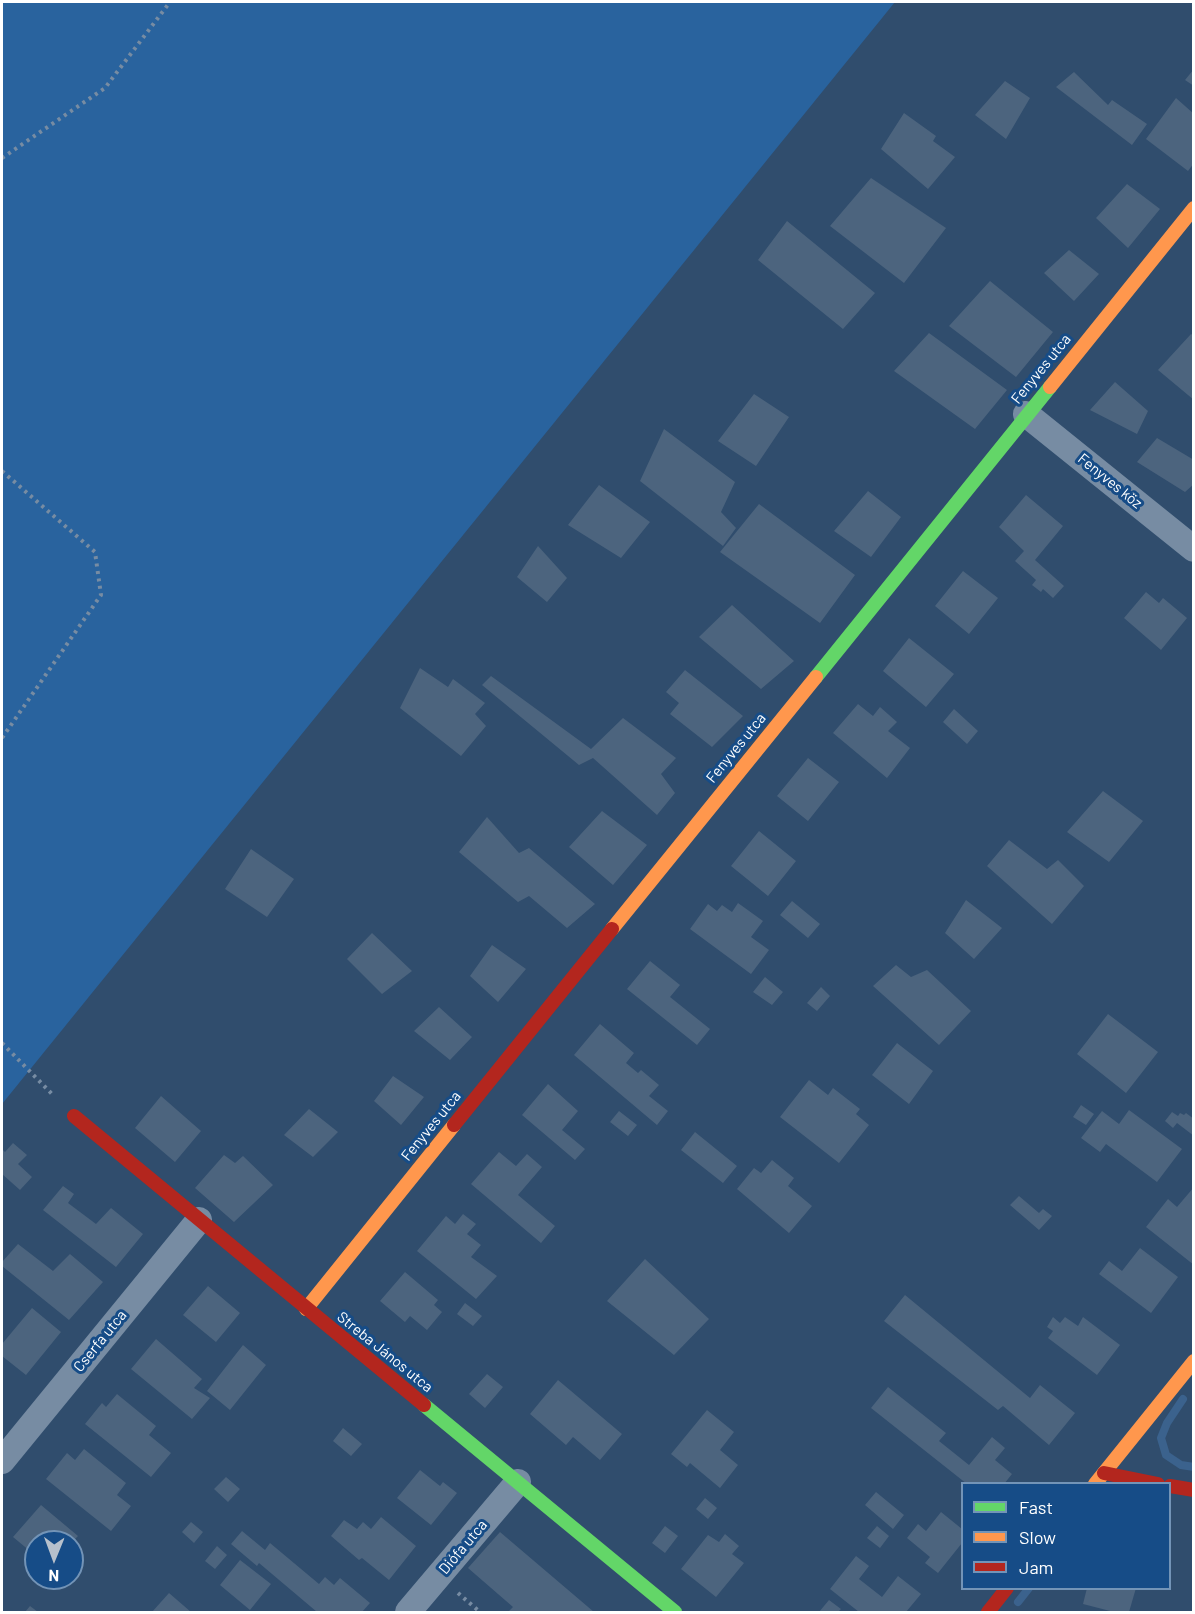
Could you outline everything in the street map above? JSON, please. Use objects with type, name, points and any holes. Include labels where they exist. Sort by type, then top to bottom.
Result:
[{"type":"street","name":"Fenyves utca","points":[[306,1309],[1194,208]]},
{"type":"street","name":"Fenyves köz","points":[[1026,414],[1194,549]]},
{"type":"street","name":"Streba János utca","points":[[74,1116],[675,1612]]},
{"type":"street","name":"Cserfa utca","points":[[2,1461],[199,1220]]},
{"type":"street","points":[[1099,1478],[1194,1361]]},
{"type":"street","points":[[1099,1478],[1138,1482]]},
{"type":"street","name":"Diófa utca","points":[[408,1612],[518,1482]]},
{"type":"street","points":[[1171,1486],[1194,1490]]},
{"type":"street","points":[[988,1612],[1005,1590]]},
{"type":"path","points":[[2,158],[105,88],[170,2]]},
{"type":"path","points":[[2,471],[95,552],[101,595],[2,738]]},
{"type":"path","points":[[2,1043],[74,1116]]},
{"type":"shaded area","points":[[2,2],[895,2],[2,1104]]},
{"type":"building","points":[[1194,69],[1194,86],[1185,80]]},
{"type":"building","points":[[1074,72],[1108,105],[1112,100],[1147,124],[1132,145],[1056,87]]},
{"type":"building","points":[[1005,81],[1030,98],[1006,139],[975,115]]},
{"type":"building","points":[[1176,98],[1194,114],[1194,163],[1188,171],[1146,139]]},
{"type":"building","points":[[904,113],[936,136],[933,141],[955,157],[928,189],[881,149]]},
{"type":"building","points":[[871,178],[946,228],[904,283],[830,226]]},
{"type":"building","points":[[1127,184],[1160,209],[1128,248],[1096,218]]},
{"type":"building","points":[[787,221],[875,293],[843,329],[758,260]]},
{"type":"building","points":[[1069,250],[1099,274],[1074,301],[1044,273]]},
{"type":"building","points":[[990,281],[1053,332],[1016,377],[949,326]]},
{"type":"building","points":[[929,333],[1007,390],[975,429],[894,371]]},
{"type":"building","points":[[1191,334],[1194,336],[1194,400],[1158,370]]},
{"type":"building","points":[[1115,382],[1148,411],[1137,434],[1090,410]]},
{"type":"building","points":[[754,394],[789,417],[756,466],[718,441]]},
{"type":"building","points":[[664,429],[735,482],[721,512],[736,528],[723,546],[640,481]]},
{"type":"building","points":[[1157,438],[1194,460],[1194,484],[1185,492],[1137,462]]},
{"type":"building","points":[[599,485],[650,522],[621,558],[568,525]]},
{"type":"building","points":[[868,491],[901,517],[871,557],[834,531]]},
{"type":"building","points":[[1026,495],[1063,526],[1035,560],[1064,586],[1053,598],[1043,589],[1041,592],[1032,585],[1036,580],[1015,561],[1024,551],[999,527]]},
{"type":"building","points":[[759,504],[855,575],[820,623],[720,552]]},
{"type":"building","points":[[538,546],[567,578],[547,602],[517,577]]},
{"type":"building","points":[[963,571],[998,598],[969,634],[935,606]]},
{"type":"building","points":[[1146,592],[1159,603],[1163,598],[1187,618],[1161,650],[1124,618]]},
{"type":"building","points":[[732,605],[794,661],[761,689],[699,637]]},
{"type":"building","points":[[909,638],[954,674],[926,707],[883,671]]},
{"type":"building","points":[[420,668],[448,687],[453,679],[485,703],[475,714],[486,726],[461,756],[400,708]]},
{"type":"building","points":[[685,670],[743,716],[712,747],[670,714],[679,703],[666,692]]},
{"type":"building","points":[[491,676],[591,749],[623,718],[676,758],[661,774],[675,793],[657,815],[593,758],[579,765],[482,685]]},
{"type":"building","points":[[858,704],[873,716],[880,707],[897,722],[888,731],[910,748],[887,778],[833,733]]},
{"type":"building","points":[[954,709],[978,731],[967,744],[943,722]]},
{"type":"building","points":[[808,758],[839,782],[808,821],[777,796]]},
{"type":"building","points":[[1103,791],[1143,821],[1109,862],[1067,832]]},
{"type":"building","points":[[602,811],[647,845],[613,885],[569,847]]},
{"type":"building","points":[[487,817],[519,853],[529,848],[595,904],[567,928],[529,896],[518,902],[459,852]]},
{"type":"building","points":[[759,831],[796,861],[768,896],[731,866]]},
{"type":"building","points":[[1009,840],[1047,869],[1058,860],[1084,886],[1052,924],[987,866]]},
{"type":"building","points":[[251,849],[294,879],[267,917],[225,889]]},
{"type":"building","points":[[966,900],[1002,928],[974,959],[945,933]]},
{"type":"building","points":[[792,901],[820,924],[808,938],[780,915]]},
{"type":"building","points":[[738,903],[763,921],[751,937],[769,950],[751,974],[690,929],[708,904],[717,911],[722,905],[732,912]]},
{"type":"building","points":[[372,933],[412,971],[382,994],[347,959]]},
{"type":"building","points":[[492,945],[526,969],[498,1002],[470,976]]},
{"type":"building","points":[[650,961],[680,985],[670,997],[710,1029],[697,1045],[627,989]]},
{"type":"building","points":[[896,965],[911,977],[927,970],[971,1011],[939,1045],[873,986]]},
{"type":"building","points":[[765,977],[783,992],[772,1005],[753,992]]},
{"type":"building","points":[[821,987],[830,996],[817,1011],[807,1003]]},
{"type":"building","points":[[439,1007],[472,1037],[450,1060],[414,1031]]},
{"type":"building","points":[[1108,1014],[1158,1052],[1126,1093],[1077,1054]]},
{"type":"building","points":[[600,1024],[634,1053],[626,1063],[638,1073],[641,1070],[659,1085],[649,1096],[668,1111],[657,1125],[574,1055]]},
{"type":"building","points":[[897,1043],[933,1071],[909,1104],[872,1075]]},
{"type":"building","points":[[393,1076],[424,1097],[401,1125],[374,1101]]},
{"type":"building","points":[[809,1080],[828,1095],[833,1088],[860,1109],[856,1114],[869,1125],[839,1163],[780,1117]]},
{"type":"building","points":[[548,1084],[578,1111],[562,1130],[585,1149],[575,1160],[522,1115]]},
{"type":"building","points":[[161,1096],[201,1131],[175,1162],[135,1128]]},
{"type":"building","points":[[1081,1105],[1094,1114],[1086,1125],[1073,1117]]},
{"type":"building","points":[[309,1109],[338,1132],[313,1157],[284,1135]]},
{"type":"building","points":[[1129,1110],[1182,1149],[1157,1182],[1106,1144],[1100,1152],[1081,1138],[1102,1111],[1119,1124]]},
{"type":"building","points":[[619,1111],[637,1125],[628,1136],[610,1122]]},
{"type":"building","points":[[1172,1112],[1178,1116],[1180,1113],[1184,1115],[1186,1113],[1194,1119],[1194,1136],[1177,1123],[1173,1128],[1165,1121]]},
{"type":"building","points":[[695,1132],[737,1166],[723,1183],[681,1150]]},
{"type":"building","points":[[13,1143],[27,1155],[18,1164],[32,1177],[20,1190],[2,1174],[2,1149],[5,1152]]},
{"type":"building","points":[[499,1152],[516,1166],[527,1154],[542,1167],[518,1195],[555,1226],[541,1243],[471,1184]]},
{"type":"building","points":[[224,1155],[235,1163],[243,1156],[273,1185],[234,1222],[195,1188]]},
{"type":"building","points":[[772,1160],[794,1178],[788,1186],[812,1206],[789,1233],[737,1189],[754,1168],[761,1173]]},
{"type":"building","points":[[63,1186],[74,1194],[68,1203],[96,1224],[111,1208],[143,1234],[116,1267],[43,1210]]},
{"type":"building","points":[[1194,1187],[1194,1265],[1146,1227],[1168,1199],[1177,1207]]},
{"type":"building","points":[[1019,1196],[1039,1213],[1043,1209],[1052,1216],[1039,1230],[1010,1205]]},
{"type":"building","points":[[463,1214],[476,1224],[467,1234],[481,1245],[471,1257],[497,1276],[476,1299],[417,1251],[446,1216],[455,1224]]},
{"type":"building","points":[[18,1244],[53,1271],[70,1254],[103,1282],[69,1320],[2,1266],[2,1262]]},
{"type":"building","points":[[1140,1248],[1178,1277],[1151,1313],[1099,1274],[1109,1261],[1122,1271]]},
{"type":"building","points":[[645,1259],[709,1319],[674,1355],[607,1301]]},
{"type":"building","points":[[405,1272],[438,1300],[434,1305],[442,1312],[427,1330],[410,1316],[405,1322],[380,1301]]},
{"type":"building","points":[[208,1286],[240,1313],[216,1342],[183,1315]]},
{"type":"building","points":[[905,1295],[1030,1398],[1040,1385],[1075,1413],[1049,1445],[1003,1406],[998,1410],[884,1321]]},
{"type":"building","points":[[465,1303],[482,1316],[473,1326],[457,1314]]},
{"type":"building","points":[[32,1308],[61,1332],[26,1375],[2,1356],[2,1344]]},
{"type":"building","points":[[1053,1317],[1060,1323],[1065,1317],[1078,1326],[1083,1317],[1120,1345],[1097,1375],[1048,1338],[1053,1331],[1047,1327]]},
{"type":"building","points":[[156,1339],[202,1379],[194,1388],[210,1398],[192,1419],[131,1369]]},
{"type":"building","points":[[243,1345],[266,1365],[230,1410],[207,1391]]},
{"type":"building","points":[[487,1374],[503,1387],[485,1408],[469,1394]]},
{"type":"building","points":[[558,1380],[622,1434],[600,1460],[573,1437],[566,1445],[530,1414]]},
{"type":"building","points":[[888,1387],[946,1433],[939,1441],[969,1465],[992,1437],[1005,1448],[995,1460],[1012,1474],[1006,1482],[964,1482],[871,1408]]},
{"type":"building","points":[[117,1394],[156,1426],[149,1435],[171,1453],[151,1477],[85,1424],[102,1403],[106,1407]]},
{"type":"building","points":[[707,1410],[734,1432],[720,1450],[738,1465],[720,1488],[690,1463],[687,1467],[671,1454]]},
{"type":"building","points":[[343,1428],[362,1444],[351,1456],[333,1441]]},
{"type":"building","points":[[84,1449],[126,1483],[117,1495],[131,1506],[111,1531],[46,1479],[67,1453],[75,1460]]},
{"type":"building","points":[[420,1470],[440,1486],[443,1482],[457,1493],[431,1525],[397,1498]]},
{"type":"building","points":[[226,1477],[240,1489],[228,1502],[214,1489]]},
{"type":"building","points":[[876,1492],[904,1515],[893,1529],[865,1505]]},
{"type":"building","points":[[705,1498],[717,1508],[708,1519],[696,1509]]},
{"type":"building","points":[[41,1505],[71,1530],[24,1530],[24,1546],[13,1537]]},
{"type":"building","points":[[941,1512],[961,1528],[961,1544],[938,1573],[925,1563],[930,1557],[907,1538],[918,1524],[926,1531]]},
{"type":"building","points":[[381,1517],[416,1546],[389,1580],[362,1558],[359,1560],[331,1536],[344,1520],[357,1529],[363,1522],[371,1529]]},
{"type":"building","points":[[191,1522],[203,1532],[194,1543],[182,1532]]},
{"type":"building","points":[[665,1526],[678,1536],[665,1553],[652,1543]]},
{"type":"building","points":[[877,1526],[889,1536],[880,1548],[867,1538]]},
{"type":"building","points":[[242,1531],[265,1550],[270,1543],[319,1584],[325,1577],[334,1585],[340,1578],[370,1603],[362,1612],[317,1612],[259,1563],[257,1566],[231,1544]]},
{"type":"building","points":[[500,1532],[594,1612],[508,1612],[513,1607],[468,1568]]},
{"type":"building","points":[[725,1534],[739,1546],[732,1554],[744,1563],[716,1597],[681,1569],[708,1535],[719,1542]]},
{"type":"building","points":[[217,1546],[227,1555],[215,1569],[205,1561]]},
{"type":"building","points":[[856,1556],[869,1566],[859,1579],[882,1597],[898,1576],[921,1594],[906,1612],[859,1612],[830,1589]]},
{"type":"building","points":[[240,1560],[271,1584],[250,1610],[220,1585]]},
{"type":"building","points":[[1086,1590],[1135,1590],[1129,1612],[1114,1612],[1083,1604]]},
{"type":"building","points":[[169,1593],[191,1612],[152,1612]]},
{"type":"building","points":[[829,1600],[841,1609],[838,1612],[819,1612]]},
{"type":"building","points":[[30,1606],[38,1612],[25,1612]]},
{"type":"waterway","points":[[1183,1399],[1167,1423],[1161,1438],[1166,1455],[1181,1465],[1194,1467]]},
{"type":"waterway","points":[[1018,1602],[1027,1590]]},
{"type":"traffic: fast","points":[[816,677],[1050,387]]},
{"type":"traffic: fast","points":[[424,1405],[675,1612]]},
{"type":"traffic: slow","points":[[1050,387],[1194,208]]},
{"type":"traffic: slow","points":[[612,929],[816,677]]},
{"type":"traffic: slow","points":[[306,1309],[454,1125]]},
{"type":"traffic: slow","points":[[1097,1482],[1194,1361]]},
{"type":"traffic: jam","points":[[454,1125],[612,929]]},
{"type":"traffic: jam","points":[[74,1116],[424,1405]]},
{"type":"traffic: jam","points":[[1104,1473],[1148,1482]]},
{"type":"traffic: jam","points":[[1171,1486],[1194,1490]]},
{"type":"traffic: jam","points":[[988,1612],[1005,1590]]}]
